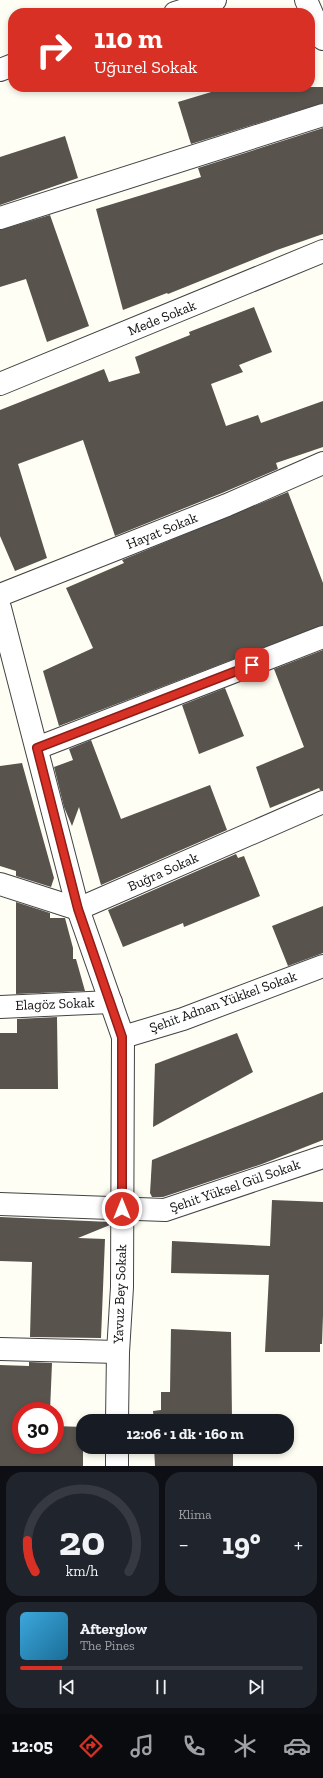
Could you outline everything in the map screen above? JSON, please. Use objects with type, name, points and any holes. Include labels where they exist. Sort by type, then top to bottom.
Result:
[{"type":"street","points":[[190,8],[215,0]]},
{"type":"street","points":[[315,21],[323,39]]},
{"type":"street","points":[[0,218],[323,115]]},
{"type":"street","name":"Mede Sokak","points":[[0,384],[323,251]]},
{"type":"street","name":"Hayat Sokak","points":[[0,595],[227,506],[323,463]]},
{"type":"street","name":"Yavuz Bey Sokak","points":[[0,608],[78,909],[122,1037],[122,1287],[118,1352],[117,1414]]},
{"type":"street","points":[[37,748],[323,637]]},
{"type":"street","name":"Buğra Sokak","points":[[78,909],[323,802]]},
{"type":"street","points":[[0,884],[78,909]]},
{"type":"street","name":"Şehit Adnan Yükkel Sokak","points":[[122,1037],[183,1019],[323,966]]},
{"type":"street","name":"Elagöz Sokak","points":[[0,1006],[111,1002]]},
{"type":"street","name":"Şehit Yüksel Gül Sokak","points":[[0,1204],[165,1210],[323,1157]]},
{"type":"street","points":[[0,1349],[118,1352]]},
{"type":"street","points":[[117,1454],[117,1466]]},
{"type":"building","points":[[315,87],[323,87],[323,103],[191,144],[178,102],[211,92],[315,92]]},
{"type":"building","points":[[323,128],[323,234],[277,250],[168,294],[167,293],[123,310],[96,209],[201,177],[198,168]]},
{"type":"building","points":[[65,136],[78,178],[0,205],[0,157]]},
{"type":"building","points":[[50,215],[89,326],[47,342],[26,279],[0,287],[0,230]]},
{"type":"building","points":[[254,307],[272,352],[239,365],[243,372],[211,384],[226,426],[258,415],[261,423],[323,401],[323,447],[276,463],[278,469],[115,536],[83,440],[18,464],[47,558],[15,571],[0,536],[0,410],[104,369],[109,382],[140,373],[135,357],[190,335],[189,332]]},
{"type":"building","points":[[288,492],[323,583],[323,625],[59,726],[43,671],[93,648],[66,588],[124,563],[122,560]]},
{"type":"building","points":[[323,650],[323,790],[320,790],[319,788],[270,808],[256,767],[304,747],[274,669]]},
{"type":"building","points":[[225,688],[244,736],[199,754],[182,705]]},
{"type":"building","points":[[91,740],[121,819],[210,785],[227,830],[101,885],[79,807],[72,826],[64,807],[54,767],[73,760],[69,749]]},
{"type":"building","points":[[22,763],[54,878],[51,887],[16,876],[16,871],[0,866],[0,766]]},
{"type":"building","points":[[236,854],[238,858],[244,856],[260,896],[184,927],[183,923],[123,947],[108,910]]},
{"type":"building","points":[[16,902],[50,913],[50,918],[65,918],[73,948],[73,959],[76,959],[85,991],[16,994]]},
{"type":"building","points":[[323,906],[323,953],[288,966],[272,926]]},
{"type":"building","points":[[57,1017],[58,1089],[0,1089],[0,1033],[17,1033],[17,1019]]},
{"type":"building","points":[[237,1033],[253,1072],[153,1127],[155,1064]]},
{"type":"building","points":[[323,1092],[323,1140],[262,1164],[163,1197],[152,1197],[150,1193],[152,1160]]},
{"type":"building","points":[[272,1200],[323,1202],[323,1315],[322,1344],[320,1344],[320,1352],[265,1352],[269,1275],[171,1273],[172,1241],[270,1246]]},
{"type":"building","points":[[0,1217],[110,1222],[110,1225],[78,1238],[105,1239],[101,1338],[30,1337],[32,1262],[0,1261]]},
{"type":"building","points":[[171,1329],[231,1332],[232,1414],[153,1414],[153,1411],[161,1410],[161,1392],[170,1392]]},
{"type":"building","points":[[29,1362],[52,1363],[50,1402],[12,1402],[12,1454],[64,1454],[64,1426],[76,1427],[76,1454],[83,1454],[83,1466],[0,1466],[0,1365],[29,1366]]},
{"type":"building","points":[[154,1454],[233,1454],[233,1466],[155,1466]]},
{"type":"route","points":[[122,1209],[122,1037],[78,909],[37,748],[252,665]]}]
